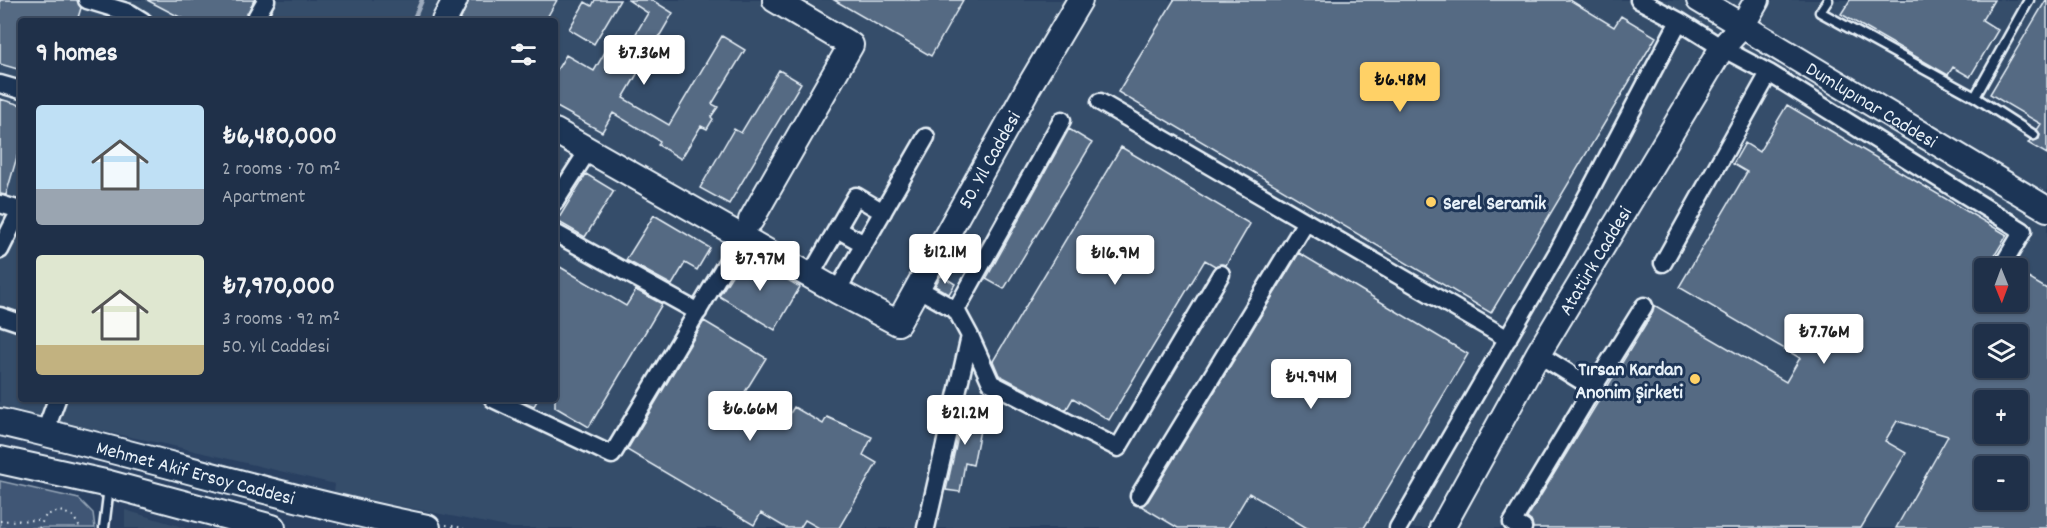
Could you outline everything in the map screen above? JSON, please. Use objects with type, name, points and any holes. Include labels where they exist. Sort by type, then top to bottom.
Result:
[{"type":"main road","name":"Mehmet Akif Ersoy Caddesi","points":[[0,422],[351,513],[427,528]]},
{"type":"main road","name":"Mehmet Akif Ersoy Caddesi","points":[[0,460],[109,484],[272,528]]},
{"type":"street","points":[[87,0],[134,14]]},
{"type":"street","points":[[256,18],[266,0]]},
{"type":"street","points":[[446,18],[455,0]]},
{"type":"street","points":[[499,402],[612,455],[747,229],[851,45],[776,0]]},
{"type":"street","name":"50. Yıl Caddesi","points":[[558,133],[747,229],[810,276],[898,323],[1028,88],[1080,0]]},
{"type":"street","points":[[1639,0],[1769,73],[2022,231],[2007,258]]},
{"type":"street","name":"Dumlupınar Caddesi","points":[[1698,0],[2047,209]]},
{"type":"street","name":"Atatürk Caddesi","points":[[1442,528],[1538,354],[1722,48],[1742,26],[1757,0]]},
{"type":"street","points":[[1398,528],[1557,253],[1679,21]]},
{"type":"street","points":[[1663,263],[1769,73]]},
{"type":"street","points":[[0,84],[18,89]]},
{"type":"street","points":[[1100,102],[1508,339]]},
{"type":"street","points":[[956,310],[1062,120]]},
{"type":"street","points":[[837,291],[926,137]]},
{"type":"street","points":[[558,197],[589,149]]},
{"type":"street","points":[[810,276],[856,196],[882,212]]},
{"type":"street","points":[[0,204],[18,208]]},
{"type":"street","points":[[0,249],[18,215]]},
{"type":"street","points":[[1139,496],[1306,222]]},
{"type":"street","points":[[837,229],[864,244]]},
{"type":"street","points":[[558,234],[698,312]]},
{"type":"street","points":[[917,288],[956,310],[991,383],[1118,448],[1221,274]]},
{"type":"street","points":[[1523,528],[1512,522],[1644,306]]},
{"type":"street","points":[[0,316],[18,322]]},
{"type":"street","points":[[926,528],[970,336]]},
{"type":"street","points":[[1538,354],[1593,388]]},
{"type":"street","points":[[45,432],[56,402]]},
{"type":"lane","points":[[1828,0],[1821,12],[1975,97],[2034,135]]},
{"type":"lane","points":[[1975,97],[2029,0]]},
{"type":"lane","points":[[104,528],[109,484]]},
{"type":"path","points":[[0,521],[41,520],[53,512],[60,511],[73,516],[80,528]]},
{"type":"path","points":[[39,528],[41,520]]},
{"type":"shaded area","points":[[0,0],[2047,0],[2047,528],[512,528],[334,493],[335,484],[165,444],[0,410]]},
{"type":"shaded area","points":[[0,481],[79,499],[93,513],[95,528],[0,528]]},
{"type":"shaded area","points":[[125,510],[186,528],[125,528]]},
{"type":"building","points":[[0,0],[77,0],[81,8],[78,18],[18,18],[18,69],[0,64]]},
{"type":"building","points":[[147,0],[254,0],[245,18],[181,18]]},
{"type":"building","points":[[469,0],[557,0],[547,18],[461,18]]},
{"type":"building","points":[[595,0],[620,0],[594,44],[569,29],[585,2],[592,6]]},
{"type":"building","points":[[628,0],[652,0],[673,13],[623,98],[669,125],[722,36],[745,50],[712,104],[718,107],[711,117],[713,119],[707,129],[701,126],[681,159],[658,145],[660,141],[613,113],[602,132],[558,108],[558,68],[566,55],[594,71],[605,52],[620,61],[648,13]]},
{"type":"building","points":[[834,0],[963,0],[931,56]]},
{"type":"building","name":"Serel Seramik","points":[[1174,0],[1570,0],[1614,27],[1621,16],[1656,37],[1491,313],[1118,92]]},
{"type":"building","points":[[1850,0],[1994,0],[1982,20],[1998,30],[1970,77],[1953,67],[1948,75],[1841,14]]},
{"type":"building","points":[[2046,0],[2047,154],[2028,143],[2030,140],[2039,139],[2040,135],[2037,130],[2041,124],[1990,94]]},
{"type":"building","points":[[779,70],[801,83],[729,204],[700,188],[734,129],[741,133]]},
{"type":"building","points":[[0,99],[18,104],[18,153],[6,195],[0,194]]},
{"type":"building","points":[[1787,105],[2007,235],[1993,258],[1974,258],[1974,312],[2028,312],[2028,278],[2047,289],[2047,528],[1896,528],[1948,436],[1897,421],[1885,441],[1906,453],[1861,528],[1533,528],[1532,522],[1527,518],[1653,312],[1654,305],[1786,382],[1800,358],[1679,287],[1747,172],[1733,164],[1745,143],[1759,152]]},
{"type":"building","points":[[1069,129],[1092,143],[1004,289],[986,279]]},
{"type":"building","points":[[1121,147],[1250,224],[1226,265],[1215,266],[1205,260],[1109,420],[1073,398],[1066,410],[999,375],[993,361]]},
{"type":"building","points":[[586,174],[614,191],[585,237],[558,222]]},
{"type":"building","points":[[654,215],[710,248],[697,270],[685,263],[672,285],[626,260]]},
{"type":"building","points":[[1299,253],[1468,354],[1364,528],[1307,528],[1249,493],[1228,528],[1178,528],[1141,506],[1148,501]]},
{"type":"building","points":[[745,255],[800,287],[775,330],[719,296]]},
{"type":"building","points":[[558,266],[626,306],[636,290],[662,304],[589,427],[555,407],[555,402],[558,402]]},
{"type":"building","points":[[941,275],[955,284],[949,294],[935,286]]},
{"type":"building","points":[[704,321],[766,358],[743,395],[786,420],[794,407],[823,424],[827,417],[872,437],[863,455],[877,463],[839,528],[819,528],[805,520],[800,528],[786,528],[761,513],[754,525],[627,450]]},
{"type":"building","points":[[525,402],[536,402],[534,406]]},
{"type":"building","points":[[965,406],[984,410],[973,465],[965,463],[960,492],[946,490]]},
{"type":"waterway","points":[[414,18],[422,0]]},
{"type":"place","name":"Serel Seramik","points":[[1431,202]]},
{"type":"place","name":"Tırsan Kardan Anonim Şirketi","points":[[1695,379]]}]
